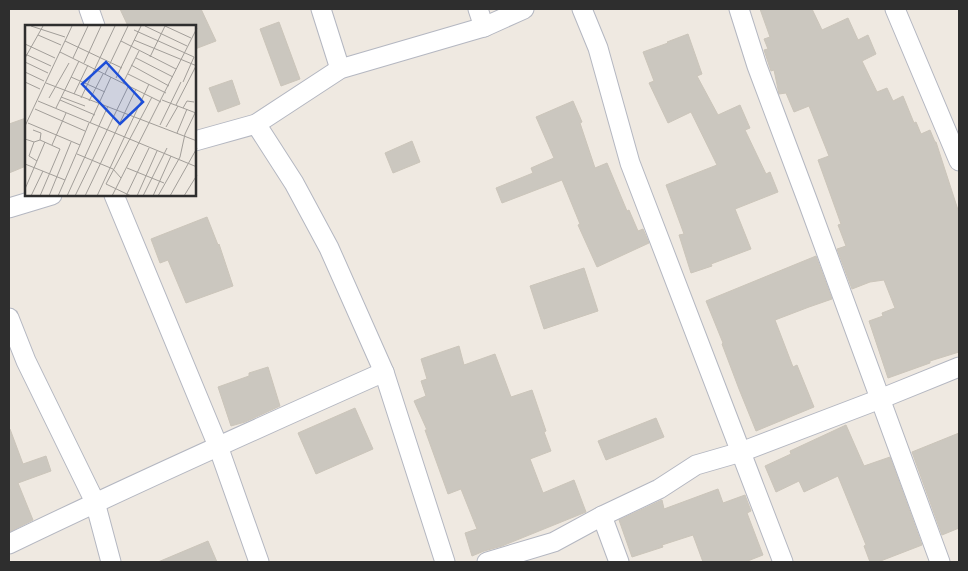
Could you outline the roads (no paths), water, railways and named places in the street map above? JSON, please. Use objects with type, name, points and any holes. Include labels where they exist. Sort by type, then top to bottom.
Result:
[{"type":"street","points":[[89,9],[95,25]]},
{"type":"street","points":[[321,9],[340,69]]},
{"type":"street","points":[[478,9],[484,27]]},
{"type":"street","points":[[196,141],[256,124],[340,69],[484,27],[524,9]]},
{"type":"street","points":[[582,9],[598,48],[630,163],[783,562]]},
{"type":"street","points":[[739,9],[757,66],[940,562]]},
{"type":"street","points":[[895,9],[959,161]]},
{"type":"street","points":[[256,124],[294,183],[329,248],[384,372],[445,562]]},
{"type":"street","points":[[9,208],[49,196]]},
{"type":"street","points":[[114,196],[218,446],[259,562]]},
{"type":"street","points":[[9,318],[26,361],[95,502],[112,562]]},
{"type":"street","points":[[487,562],[554,542],[602,516],[659,489],[696,465],[741,452],[959,367]]},
{"type":"street","points":[[9,544],[95,502],[384,372]]},
{"type":"street","points":[[602,516],[619,562]]}]
